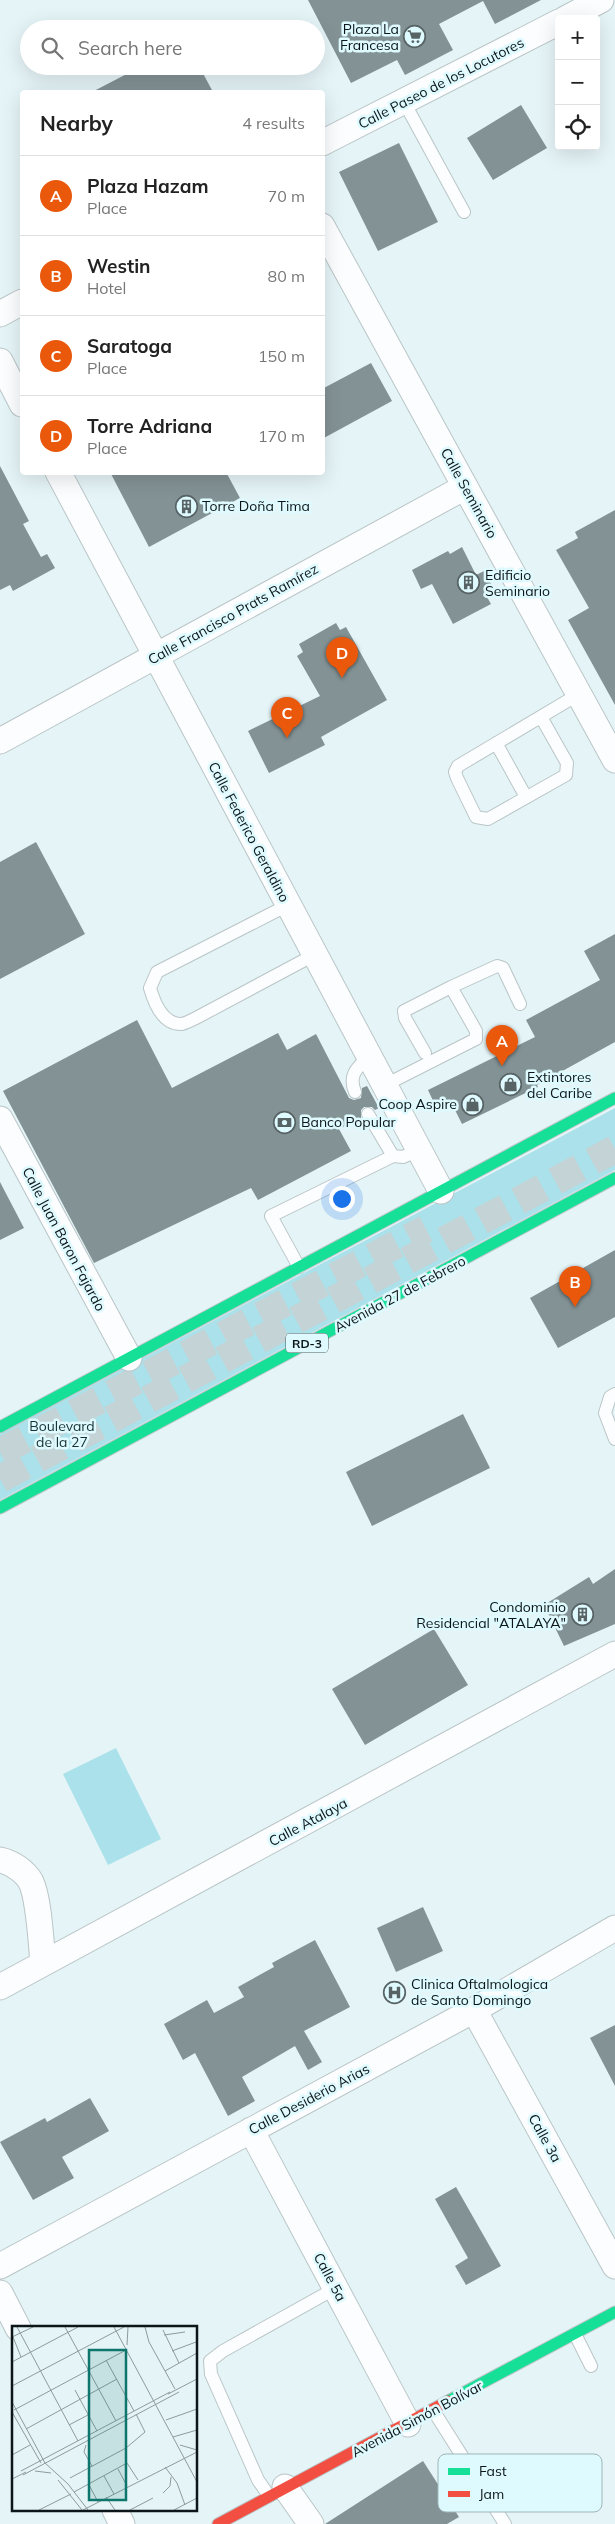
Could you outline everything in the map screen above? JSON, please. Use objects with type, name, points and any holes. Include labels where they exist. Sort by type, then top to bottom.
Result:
[{"type":"main road","points":[[0,1427],[615,1098]]},
{"type":"main road","name":"Avenida 27 de Febrero","points":[[0,1508],[615,1178]]},
{"type":"main road","name":"Avenida Simón Bolívar","points":[[218,2524],[615,2312]]},
{"type":"street","name":"Calle Paseo de los Locutores","points":[[325,142],[404,102],[568,13],[601,0]]},
{"type":"street","name":"Calle Seminario","points":[[325,231],[615,760]]},
{"type":"street","points":[[0,314],[20,303]]},
{"type":"street","points":[[0,362],[20,400]]},
{"type":"street","name":"Calle Federico Geraldino","points":[[60,475],[441,1191]]},
{"type":"street","name":"Calle Francisco Prats Ramírez","points":[[0,741],[465,487]]},
{"type":"street","name":"Calle Juan Baron Fajardo","points":[[0,1119],[129,1358]]},
{"type":"street","name":"Calle Atalaya","points":[[0,1987],[615,1654]]},
{"type":"street","points":[[0,1860],[11,1862],[30,1881],[36,1903],[43,1963]]},
{"type":"street","name":"Calle Desiderio Arias","points":[[0,2266],[474,2010],[615,1928]]},
{"type":"street","name":"Calle 3a","points":[[474,2010],[615,2266]]},
{"type":"street","name":"Calle 5a","points":[[251,2130],[408,2424]]},
{"type":"street","points":[[0,2293],[17,2326]]},
{"type":"street","points":[[277,2492],[311,2524]]},
{"type":"street","points":[[115,2512],[122,2524]]},
{"type":"lane","points":[[404,102],[464,212]]},
{"type":"lane","points":[[541,717],[567,763],[568,770],[566,775],[488,819],[476,818],[455,772],[458,766],[579,694]]},
{"type":"lane","points":[[496,743],[526,797]]},
{"type":"lane","points":[[288,905],[157,972],[150,988],[155,1005],[169,1020],[181,1024],[196,1018],[314,955]]},
{"type":"lane","points":[[424,1053],[405,1018],[404,1011],[451,987],[497,966],[503,968],[520,1004]]},
{"type":"lane","points":[[385,1085],[476,1040],[476,1031],[451,987]]},
{"type":"lane","points":[[356,1092],[351,1082],[354,1071],[369,1056]]},
{"type":"lane","points":[[368,1114],[393,1156]]},
{"type":"lane","points":[[299,1267],[271,1216],[393,1156],[403,1157],[419,1150]]},
{"type":"lane","points":[[615,1394],[610,1397],[605,1413],[615,1439]]},
{"type":"lane","points":[[277,2492],[258,2480],[211,2374],[210,2360],[336,2288]]},
{"type":"lane","points":[[575,2334],[591,2366]]},
{"type":"lane","points":[[434,2410],[461,2454]]},
{"type":"lane","points":[[498,2512],[505,2524]]},
{"type":"green space","name":"Boulevard de la 27","points":[[615,1108],[615,1170],[0,1500],[0,1434]]},
{"type":"green space","points":[[116,1748],[161,1839],[108,1865],[63,1774]]},
{"type":"building","points":[[308,0],[541,0],[495,24],[483,1],[439,24],[453,50],[405,75],[397,60],[351,83],[325,33],[325,20],[318,20]]},
{"type":"building","points":[[125,75],[204,75],[212,90],[96,90]]},
{"type":"building","points":[[521,105],[547,148],[493,180],[467,138]]},
{"type":"building","points":[[399,143],[438,222],[378,251],[339,172]]},
{"type":"building","points":[[371,363],[392,401],[325,437],[325,387]]},
{"type":"building","points":[[0,466],[29,521],[23,524],[41,557],[47,554],[55,568],[13,591],[10,585],[0,590]]},
{"type":"building","name":"Torre Doña Tima","points":[[112,475],[228,475],[240,498],[149,547]]},
{"type":"building","points":[[615,510],[615,705],[568,620],[589,608],[556,550],[578,538],[575,532]]},
{"type":"building","name":"Edificio Seminario","points":[[462,547],[476,575],[484,571],[496,593],[487,597],[491,604],[453,624],[432,584],[421,589],[412,570],[448,551],[450,554]]},
{"type":"building","points":[[336,623],[340,630],[346,627],[387,700],[321,737],[325,745],[269,773],[248,731],[320,696],[297,656],[303,652],[299,644]]},
{"type":"building","points":[[36,842],[85,934],[0,979],[0,862]]},
{"type":"building","points":[[615,934],[615,1042],[537,1085],[538,1087],[462,1124],[450,1100],[436,1107],[428,1090],[535,1037],[526,1020],[600,980],[584,951]]},
{"type":"building","points":[[137,1020],[172,1088],[278,1033],[287,1050],[316,1034],[349,1098],[354,1100],[361,1098],[362,1088],[367,1086],[379,1108],[375,1110],[372,1107],[364,1107],[361,1110],[361,1118],[339,1129],[351,1151],[258,1200],[251,1188],[94,1263],[3,1091]]},
{"type":"building","points":[[0,1182],[24,1228],[0,1240]]},
{"type":"building","points":[[615,1250],[615,1317],[558,1348],[530,1298]]},
{"type":"building","points":[[463,1414],[490,1468],[372,1526],[346,1472]]},
{"type":"building","name":"Condominio Residencial \"ATALAYA\"","points":[[615,1569],[615,1624],[564,1646],[544,1605],[589,1577],[593,1584]]},
{"type":"building","points":[[434,1629],[468,1685],[365,1745],[332,1689]]},
{"type":"building","points":[[423,1907],[443,1951],[396,1972],[377,1928]]},
{"type":"building","points":[[315,1940],[350,2007],[304,2031],[322,2062],[308,2070],[295,2046],[242,2077],[255,2101],[228,2116],[195,2053],[183,2060],[164,2024],[207,2000],[214,2013],[244,1997],[238,1987],[274,1967],[272,1963]]},
{"type":"building","points":[[615,2025],[615,2086],[590,2038]]},
{"type":"building","points":[[90,2098],[109,2131],[62,2157],[74,2178],[33,2200],[0,2142],[45,2118],[47,2122]]},
{"type":"building","points":[[456,2187],[501,2266],[466,2285],[455,2266],[468,2258],[435,2199]]},
{"type":"building","points":[[423,2461],[438,2484],[438,2512],[456,2512],[459,2517],[447,2524],[325,2524]]},
{"type":"tunnel","points":[[0,1479],[615,1149]]},
{"type":"tunnel","points":[[0,1452],[426,1229]]},
{"type":"traffic: fast","points":[[0,1427],[615,1098]]},
{"type":"traffic: fast","points":[[0,1508],[615,1178]]},
{"type":"traffic: fast","points":[[448,2401],[615,2312]]},
{"type":"traffic: jam","points":[[218,2524],[448,2401]]},
{"type":"place","name":"Plaza La Francesa","points":[[415,37]]},
{"type":"place","name":"Torre Doña Tima","points":[[186,506]]},
{"type":"place","name":"Edificio Seminario","points":[[469,583]]},
{"type":"place","name":"Torre Adriana","points":[[342,678]]},
{"type":"place","name":"Saratoga","points":[[287,738]]},
{"type":"place","name":"Plaza Hazam","points":[[502,1066]]},
{"type":"place","name":"Extintores del Caribe","points":[[511,1085]]},
{"type":"place","name":"Coop Aspire","points":[[473,1104]]},
{"type":"place","name":"Banco Popular","points":[[285,1122]]},
{"type":"place","name":"Westin","points":[[575,1307]]},
{"type":"place","name":"Condominio Residencial \"ATALAYA\"","points":[[582,1615]]},
{"type":"place","name":"Clinica Oftalmologica de Santo Domingo","points":[[395,1992]]}]
